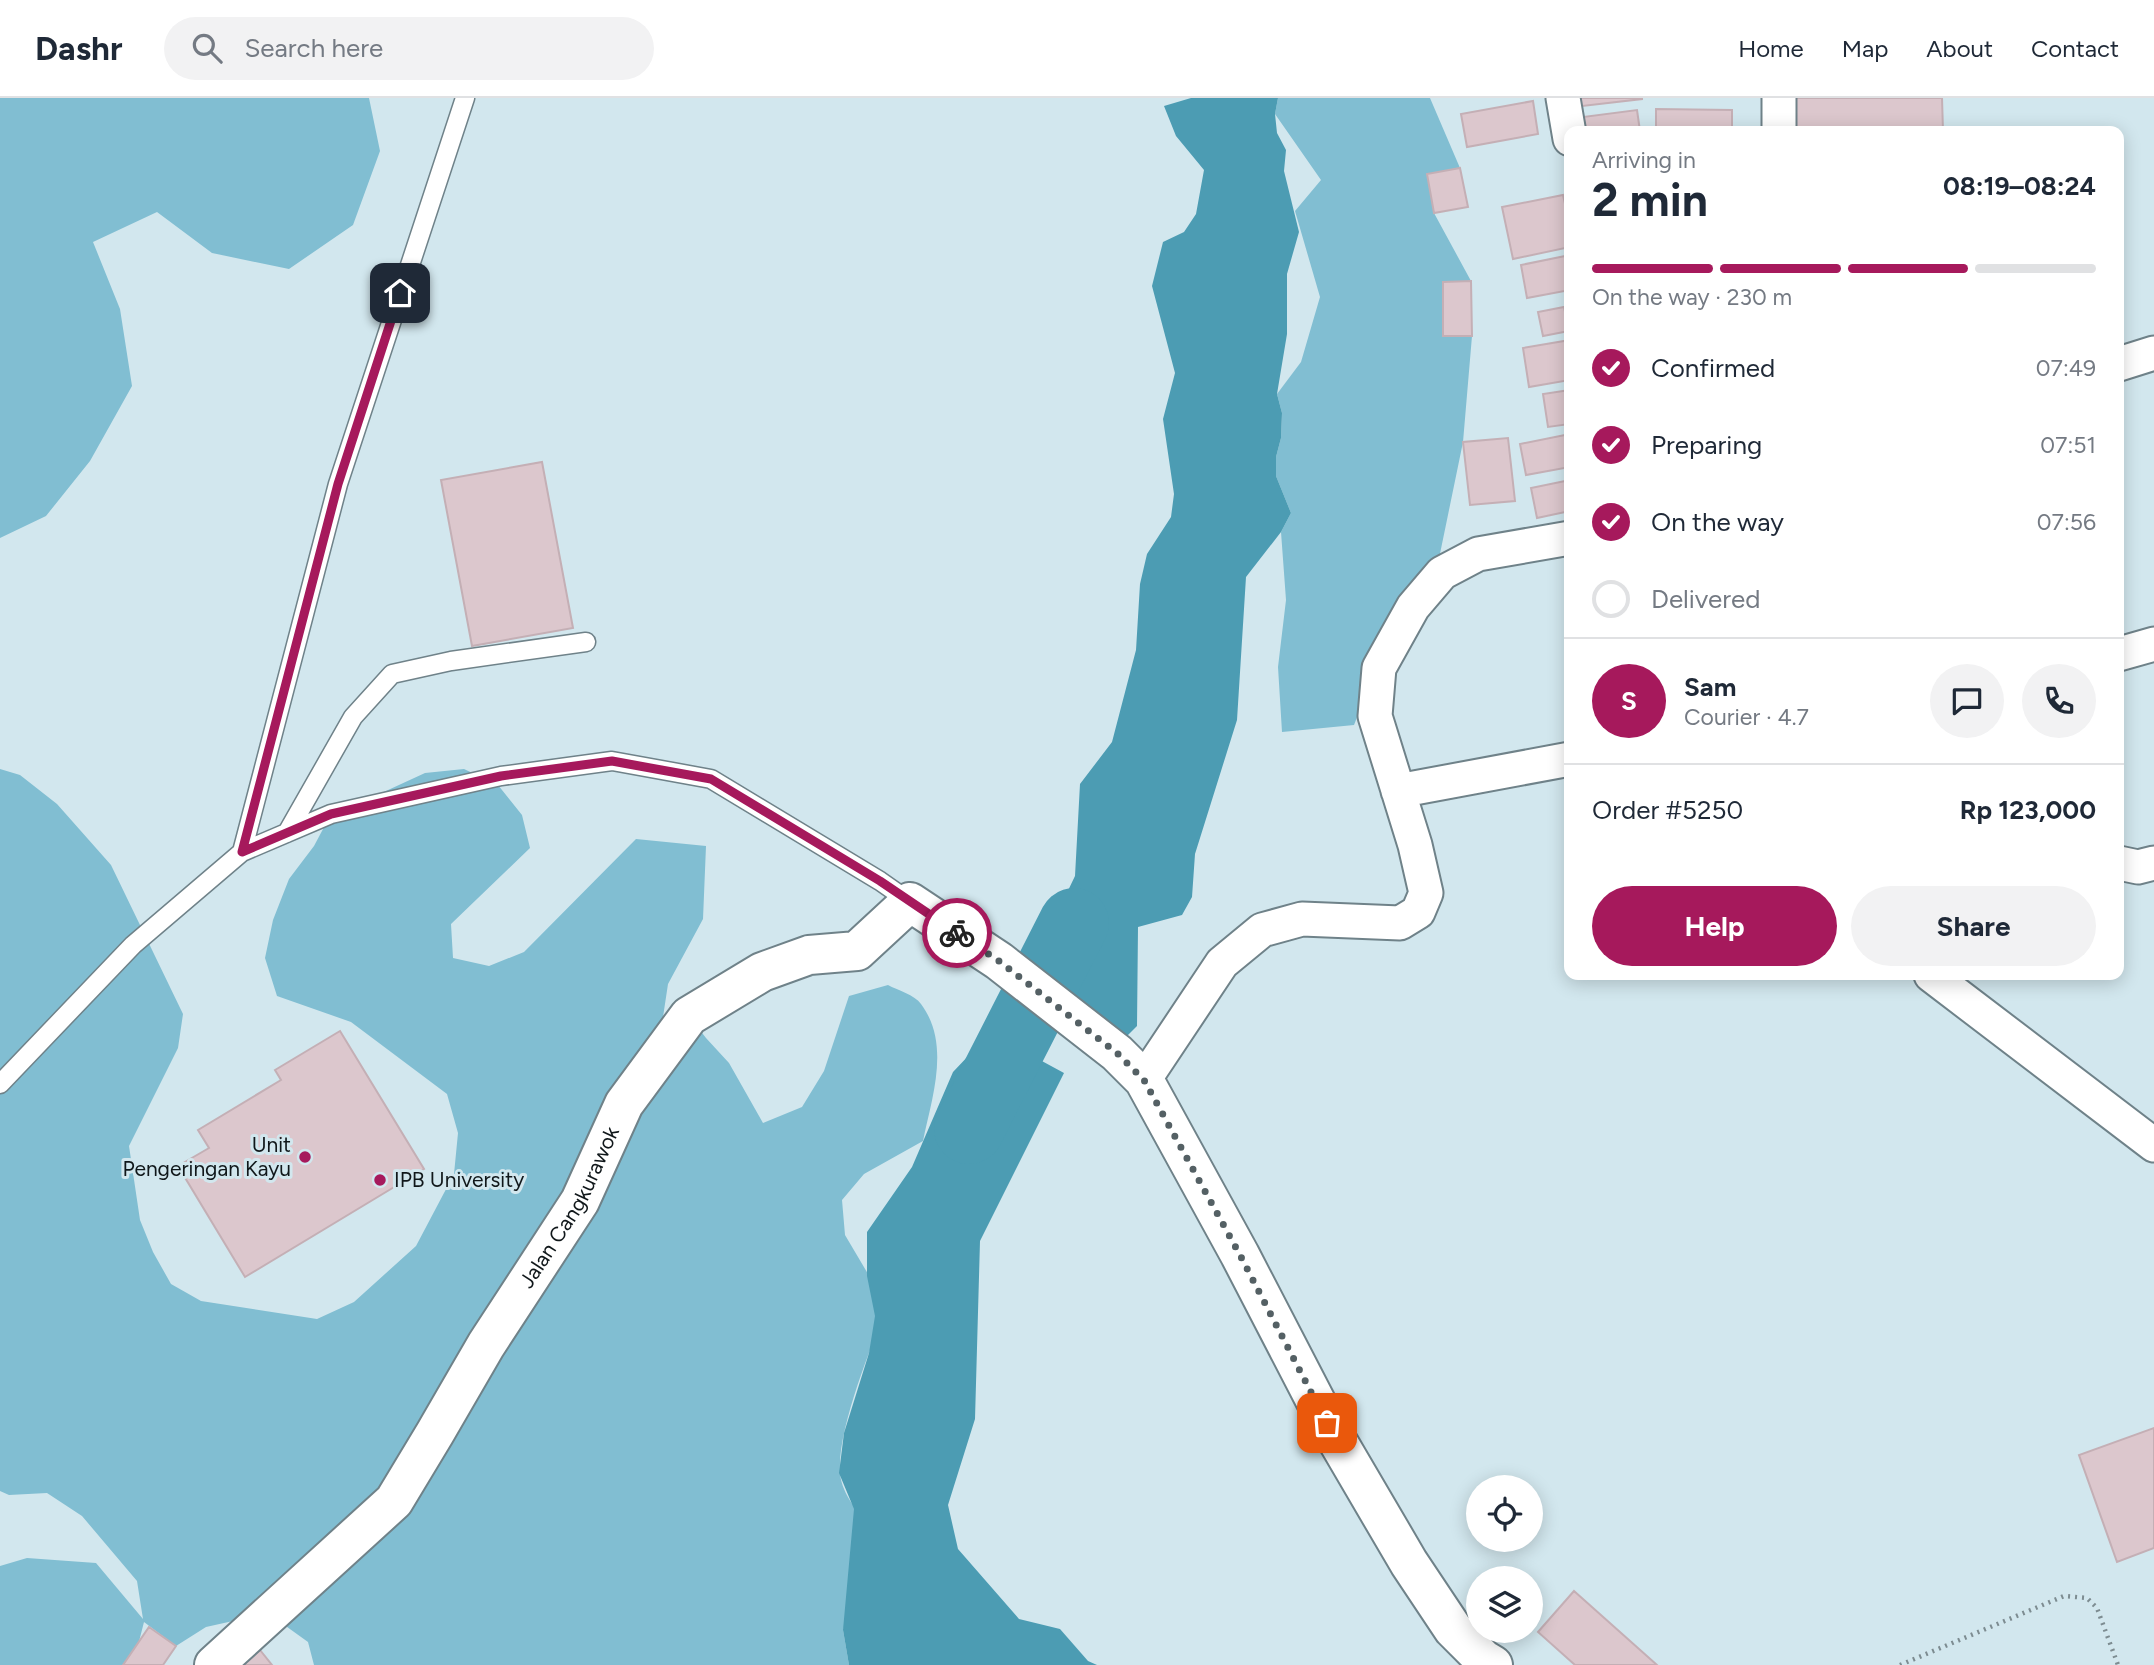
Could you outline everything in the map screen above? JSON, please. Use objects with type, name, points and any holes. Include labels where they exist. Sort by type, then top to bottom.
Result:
[{"type":"street","points":[[1563,98],[1568,126]]},
{"type":"street","points":[[1779,98],[1779,126]]},
{"type":"street","points":[[2124,362],[2154,353]]},
{"type":"street","points":[[1144,1080],[1222,963],[1262,930],[1302,919],[1400,923],[1418,912],[1426,893],[1415,845],[1375,716],[1379,668],[1413,607],[1442,573],[1478,554],[1564,539]]},
{"type":"street","points":[[2124,652],[2154,643]]},
{"type":"street","points":[[1398,792],[1564,760]]},
{"type":"street","points":[[2124,864],[2138,867],[2154,863]]},
{"type":"street","points":[[910,902],[999,961],[1117,1053],[1144,1080],[1240,1255],[1327,1423],[1409,1563],[1453,1629],[1483,1659],[1493,1665]]},
{"type":"street","name":"Jalan Cangkurawok","points":[[214,1665],[394,1501],[486,1345],[580,1201],[624,1104],[689,1016],[762,972],[809,955],[857,951],[910,902]]},
{"type":"street","points":[[1938,980],[2154,1144]]},
{"type":"lane","points":[[242,852],[338,484],[465,98]]},
{"type":"lane","points":[[287,833],[352,718],[391,674],[451,661],[586,642]]},
{"type":"lane","points":[[0,1084],[133,945],[242,852],[331,814],[501,776],[612,761],[711,779],[910,902]]},
{"type":"path","points":[[1900,1665],[2064,1596],[2087,1598],[2097,1608],[2118,1665]]},
{"type":"shaded area","points":[[0,98],[369,98],[380,151],[353,225],[289,269],[212,253],[157,212],[93,242],[120,309],[132,386],[90,461],[46,516],[0,538]]},
{"type":"shaded area","points":[[1191,98],[1278,98],[1275,114],[1277,133],[1286,150],[1284,171],[1299,232],[1287,274],[1287,334],[1277,394],[1282,413],[1276,476],[1291,513],[1281,532],[1246,577],[1237,720],[1195,854],[1192,897],[1182,915],[1138,927],[1137,1026],[1117,1046],[1029,972],[1075,876],[1080,784],[1112,742],[1136,650],[1140,584],[1147,554],[1171,517],[1174,494],[1163,419],[1175,373],[1152,286],[1163,242],[1184,232],[1196,214],[1204,170],[1176,136],[1164,106]]},
{"type":"shaded area","points":[[1278,98],[1430,98],[1460,168],[1427,174],[1434,213],[1471,281],[1472,336],[1463,442],[1428,612],[1385,646],[1354,725],[1282,732],[1278,667],[1286,600],[1281,532],[1291,513],[1276,476],[1282,413],[1277,394],[1301,362],[1320,297],[1295,211],[1321,180],[1275,114]]},
{"type":"shaded area","points":[[0,769],[20,775],[57,804],[111,865],[183,1014],[178,1048],[129,1146],[140,1220],[153,1252],[171,1284],[201,1301],[317,1319],[354,1302],[416,1246],[454,1174],[458,1133],[447,1094],[351,1022],[277,996],[265,958],[273,920],[289,879],[314,846],[331,814],[425,773],[464,769],[498,785],[522,815],[530,848],[451,924],[453,958],[489,966],[524,952],[636,839],[706,846],[703,919],[668,984],[663,1017],[689,1016],[729,1063],[763,1123],[802,1107],[824,1071],[849,996],[888,985],[910,995],[921,1004],[930,1020],[937,1053],[937,1071],[923,1141],[864,1174],[842,1200],[845,1235],[887,1306],[857,1388],[841,1453],[840,1471],[844,1488],[853,1506],[877,1535],[843,1630],[849,1665],[314,1665],[308,1642],[276,1619],[242,1619],[206,1627],[176,1646],[144,1622],[133,1665],[0,1665],[0,1566],[27,1558],[96,1563],[143,1619],[137,1581],[82,1516],[47,1493],[9,1495],[0,1491]]},
{"type":"shaded area","points":[[990,1033],[1064,1073],[980,1241],[975,1419],[948,1505],[958,1549],[1019,1619],[1060,1629],[1088,1661],[1097,1665],[849,1665],[843,1630],[854,1509],[839,1473],[844,1433],[869,1353],[875,1316],[867,1276],[867,1232],[912,1167],[953,1072]]},
{"type":"building","points":[[1573,98],[1642,98],[1642,99],[1574,107]]},
{"type":"building","points":[[1790,98],[1942,98],[1943,126],[1791,126]]},
{"type":"building","points":[[1533,101],[1538,134],[1467,147],[1461,114]]},
{"type":"building","points":[[1656,109],[1732,110],[1732,126],[1656,126]]},
{"type":"building","points":[[1637,110],[1639,126],[1576,126],[1575,118]]},
{"type":"building","points":[[1460,168],[1468,207],[1434,213],[1427,174]]},
{"type":"building","points":[[1563,195],[1564,248],[1513,259],[1502,207]]},
{"type":"building","points":[[1564,256],[1564,291],[1527,298],[1521,265]]},
{"type":"building","points":[[1471,281],[1472,336],[1443,336],[1443,282]]},
{"type":"building","points":[[1564,307],[1564,332],[1543,336],[1538,312]]},
{"type":"building","points":[[1564,341],[1564,381],[1529,387],[1523,348]]},
{"type":"building","points":[[1564,391],[1564,425],[1548,427],[1543,394]]},
{"type":"building","points":[[1564,435],[1564,468],[1526,475],[1520,444]]},
{"type":"building","points":[[1508,438],[1515,501],[1470,505],[1463,442]]},
{"type":"building","points":[[542,462],[573,628],[472,646],[441,480]]},
{"type":"building","points":[[1564,481],[1564,512],[1537,518],[1531,488]]},
{"type":"building","name":"Unit Pengeringan Kayu","points":[[340,1031],[424,1169],[245,1277],[178,1166],[209,1148],[198,1130],[281,1080],[275,1070]]},
{"type":"building","points":[[2154,1428],[2154,1548],[2117,1562],[2079,1455]]},
{"type":"building","points":[[1574,1591],[1657,1665],[1575,1665],[1543,1636],[1543,1626]]},
{"type":"building","points":[[149,1627],[176,1646],[163,1665],[123,1665]]},
{"type":"building","points":[[256,1645],[272,1665],[230,1665]]},
{"type":"waterway","points":[[969,1129],[1074,923]]},
{"type":"way so far","points":[[957,933],[999,961],[1117,1053],[1144,1080],[1240,1255],[1327,1423]]},
{"type":"place","name":"Unit Pengeringan Kayu","points":[[305,1157]]},
{"type":"place","name":"IPB University","points":[[380,1180]]},
{"type":"route","points":[[400,293],[338,484],[242,852],[331,814],[501,776],[612,761],[711,779],[880,881],[957,933]]}]
